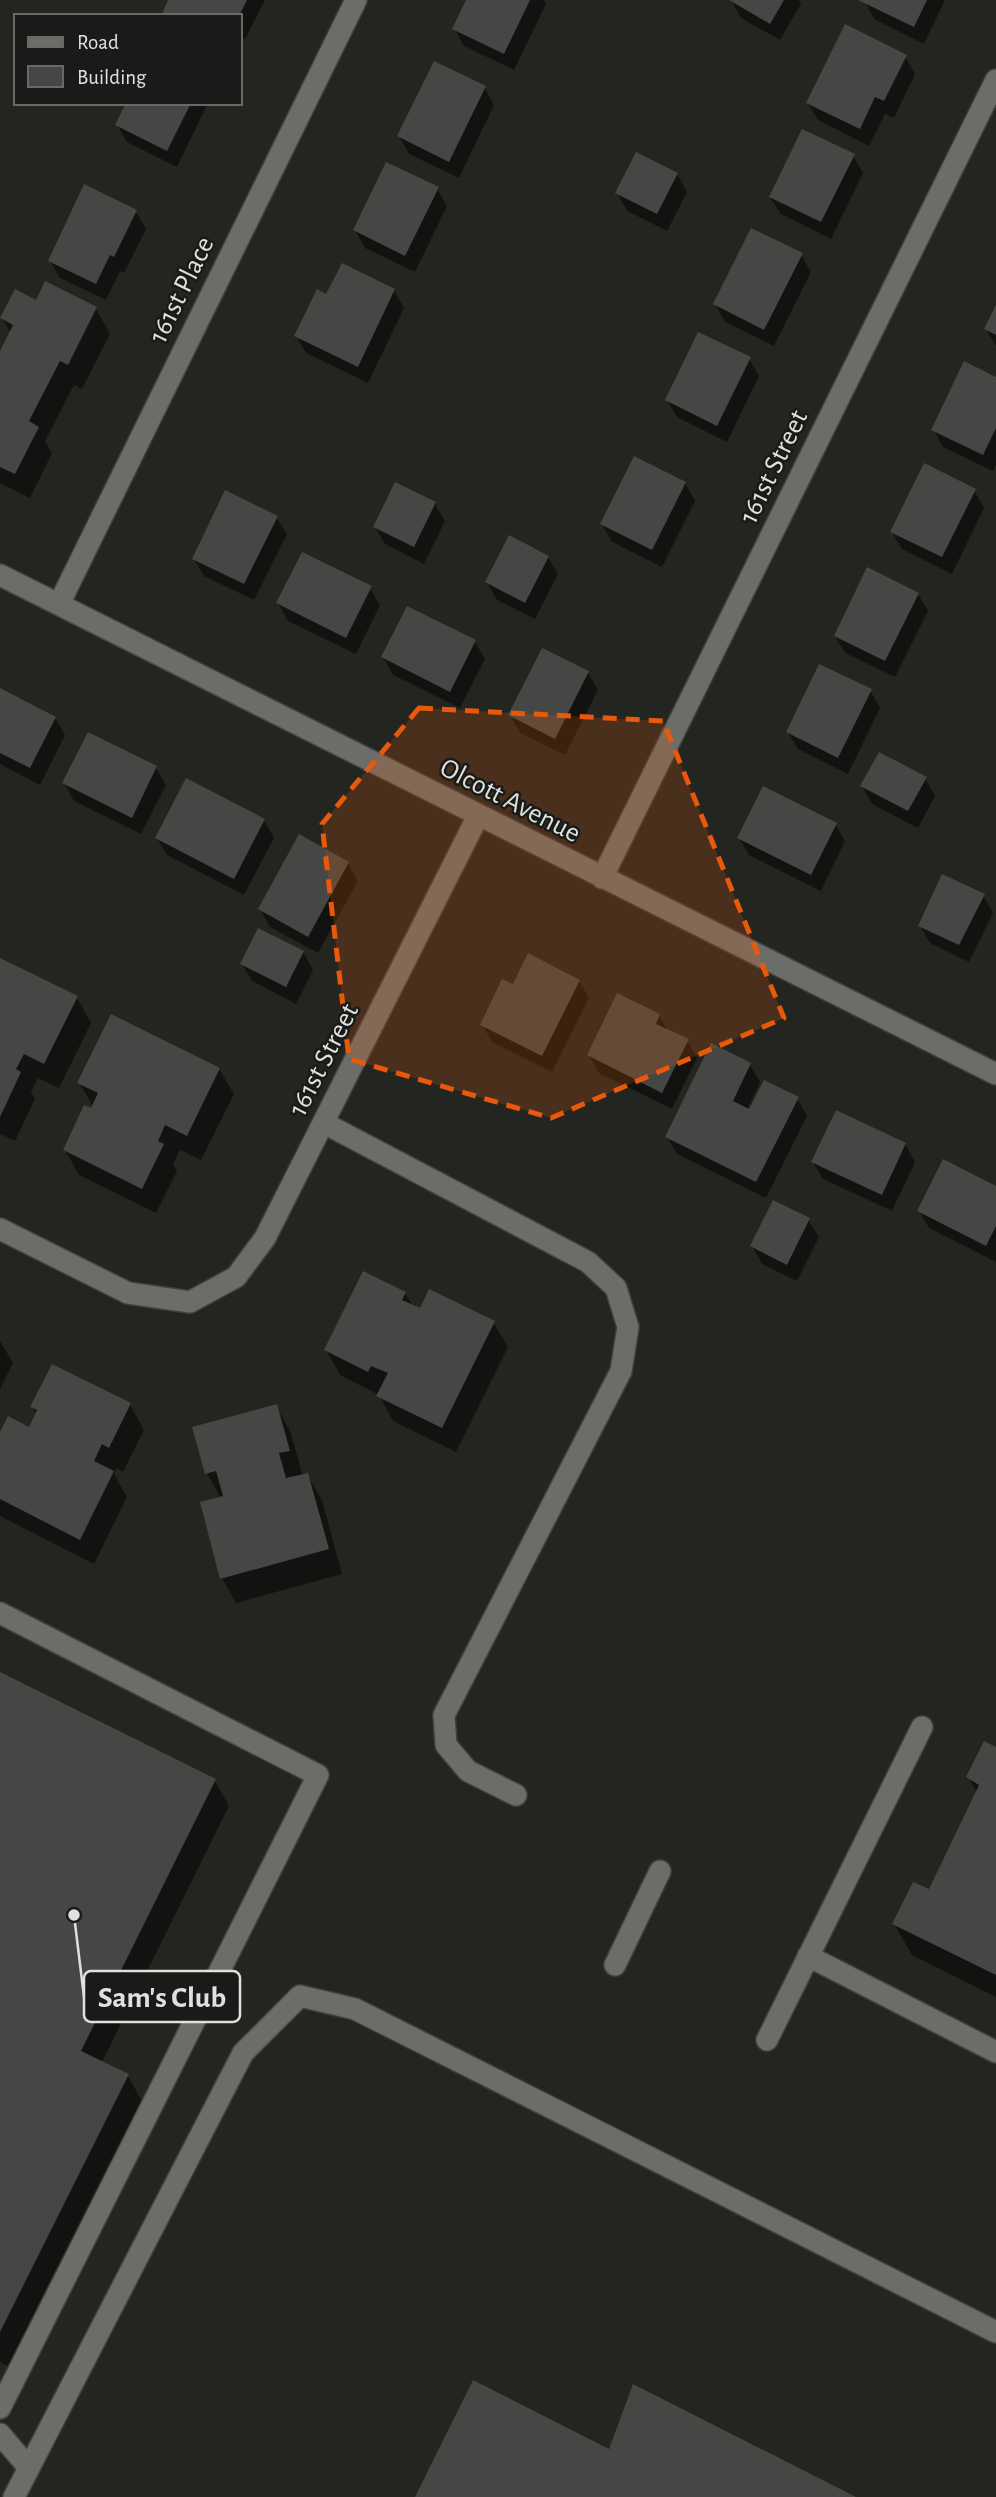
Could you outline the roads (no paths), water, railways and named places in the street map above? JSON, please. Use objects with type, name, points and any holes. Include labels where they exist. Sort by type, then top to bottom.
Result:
[{"type":"street","name":"161st Place","points":[[59,604],[356,0]]},
{"type":"street","name":"161st Street","points":[[602,878],[996,80]]},
{"type":"street","name":"Olcott Avenue","points":[[0,575],[996,1074]]},
{"type":"street","name":"161st Street","points":[[0,1229],[128,1293],[190,1302],[236,1277],[265,1238],[478,816]]},
{"type":"street","points":[[324,1123],[588,1262],[616,1289],[628,1327],[621,1371],[444,1715],[446,1745],[468,1771],[516,1795]]},
{"type":"street","points":[[0,1613],[318,1775],[0,2408]]},
{"type":"street","points":[[767,2040],[922,1727]]},
{"type":"street","points":[[615,1965],[660,1871]]},
{"type":"street","points":[[807,1956],[996,2052]]},
{"type":"street","points":[[14,2497],[243,2053],[300,1996],[355,2009],[996,2332]]},
{"type":"street","points":[[0,2434],[29,2468]]},
{"type":"place","name":"Sam's Club","points":[[74,1915]]}]
